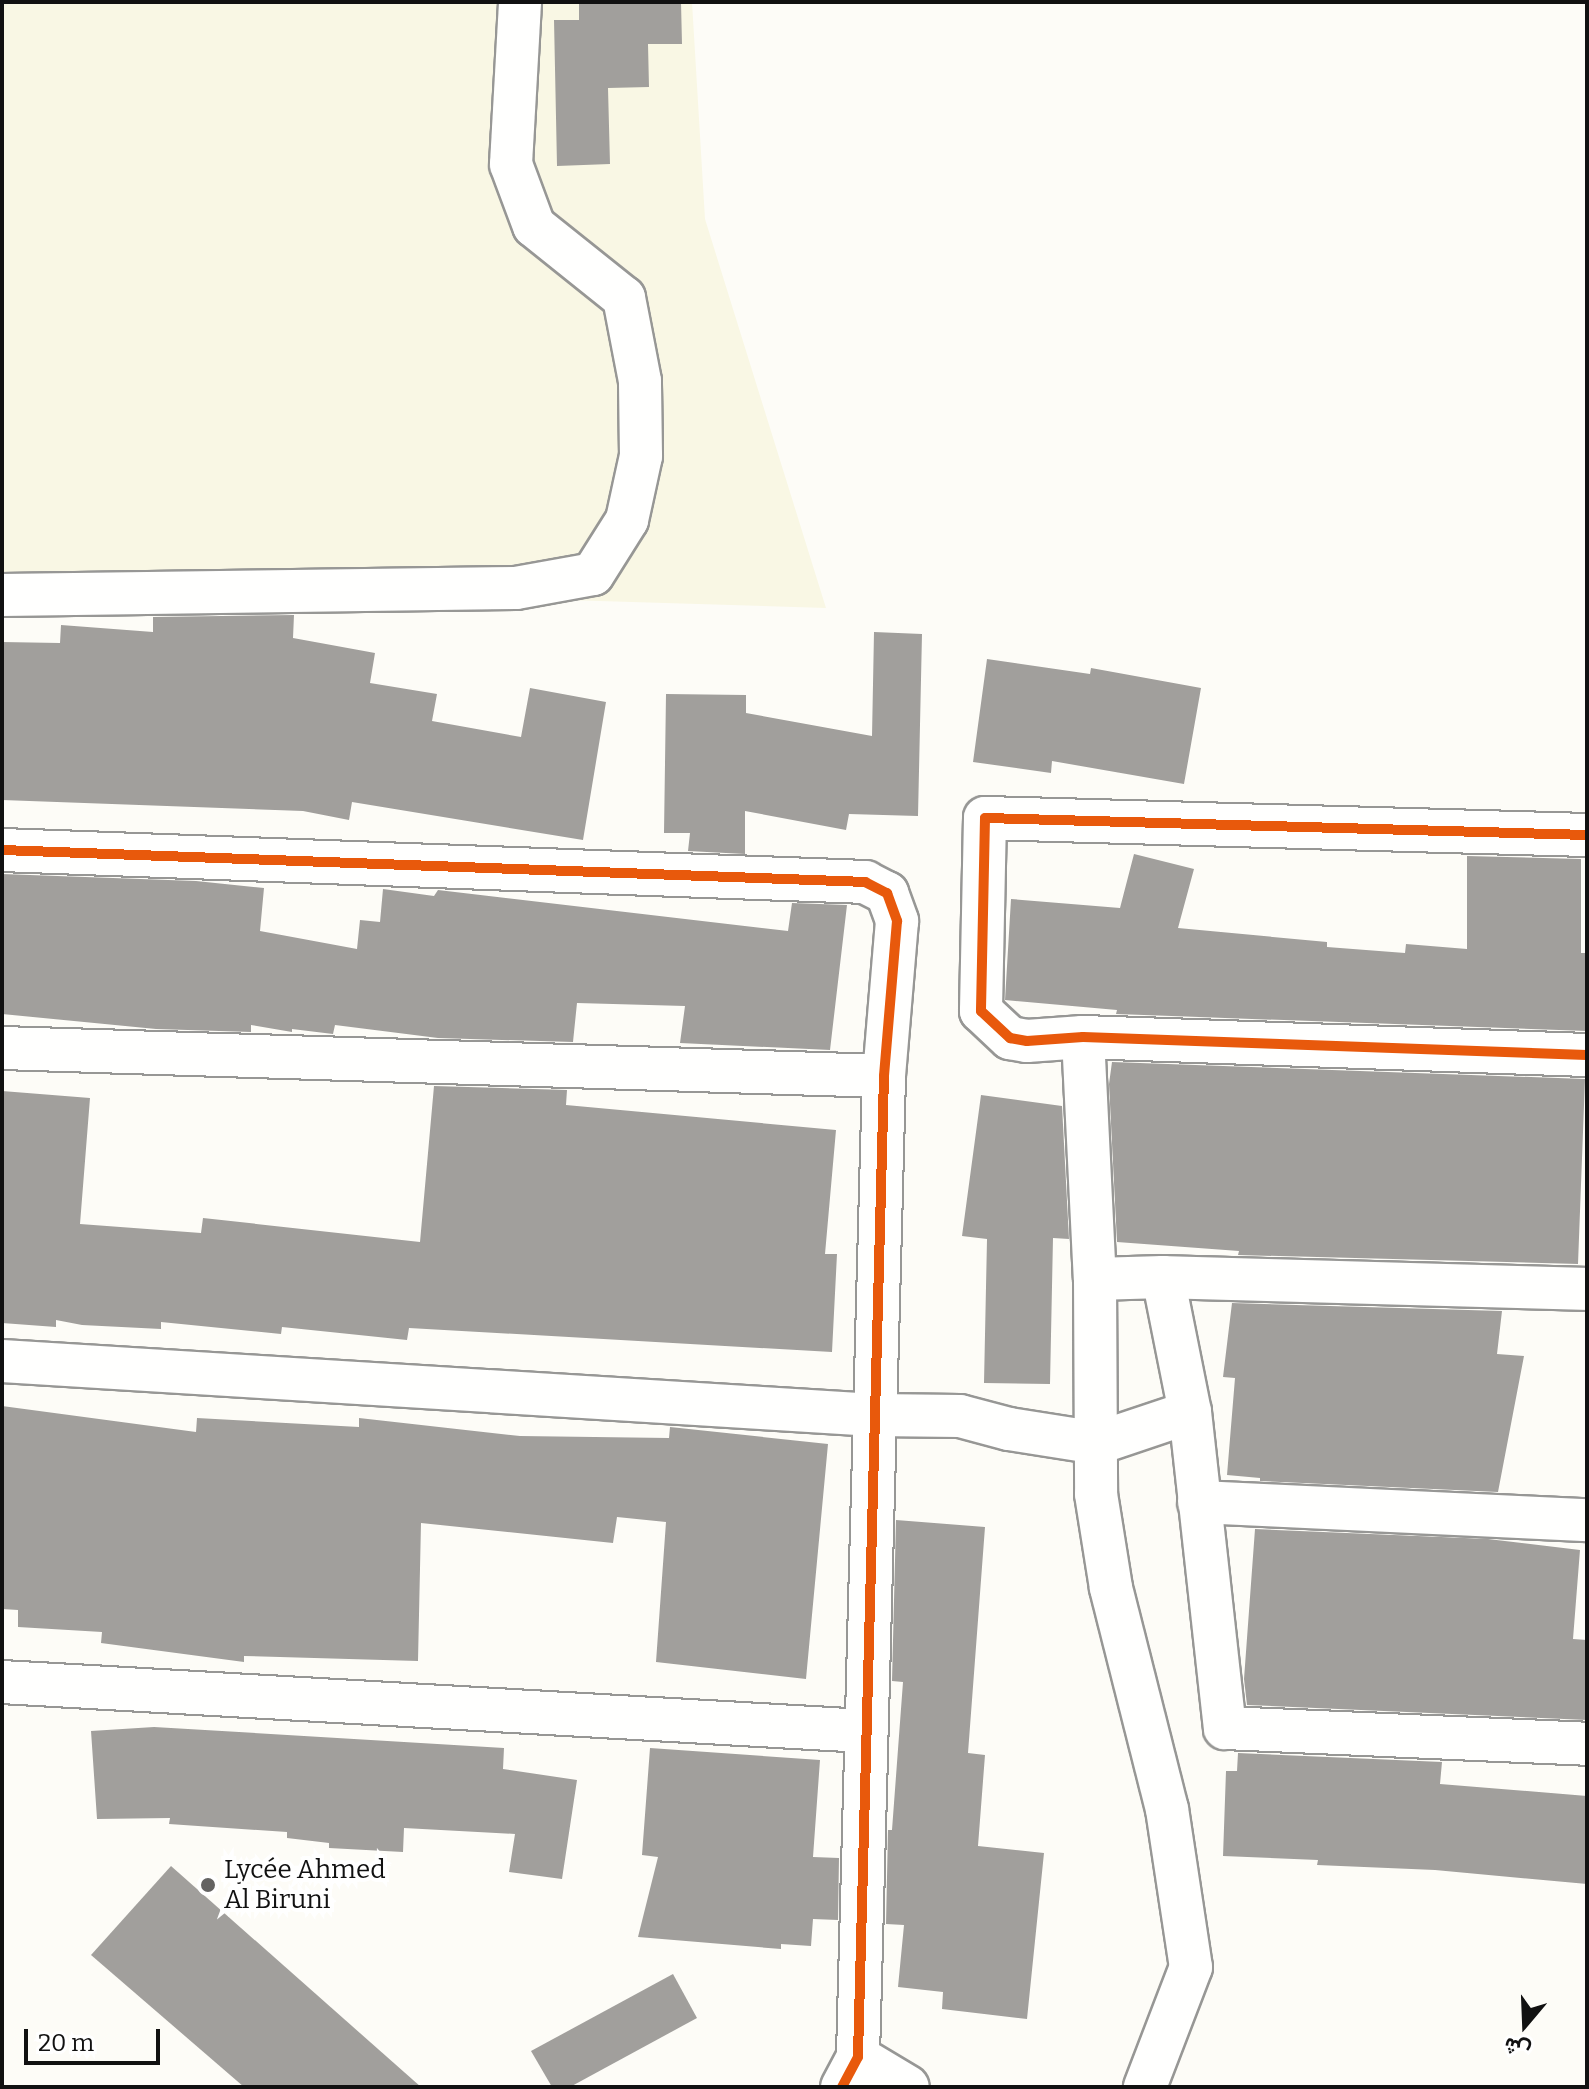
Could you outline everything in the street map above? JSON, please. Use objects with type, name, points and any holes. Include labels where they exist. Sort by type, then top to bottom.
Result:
[{"type":"street","points":[[2,595],[516,588],[593,574],[627,520],[641,456],[640,381],[624,298],[534,226],[511,164],[520,2]]},
{"type":"street","points":[[1587,835],[985,818],[981,1011],[1010,1038],[1027,1041],[1083,1037],[1587,1055]]},
{"type":"street","points":[[2,850],[865,882],[887,893],[897,921],[884,1076],[850,2072],[908,2087]]},
{"type":"street","points":[[1083,1037],[1095,1279],[1096,1494],[1111,1588],[1167,1809],[1191,1967],[1145,2087]]},
{"type":"street","points":[[2,1048],[884,1076]]},
{"type":"street","points":[[1095,1279],[1163,1277],[1587,1289]]},
{"type":"street","points":[[1163,1277],[1190,1412],[1225,1728],[1587,1744]]},
{"type":"street","points":[[2,1361],[874,1415],[960,1416],[1009,1429],[1098,1443],[1190,1412]]},
{"type":"street","points":[[1199,1502],[1587,1520]]},
{"type":"street","points":[[2,1682],[864,1731]]},
{"type":"shaded area","points":[[2,2],[692,2],[705,219],[826,608],[2,583]]},
{"type":"building","points":[[579,2],[681,2],[682,44],[648,44],[649,87],[608,88],[610,164],[557,166],[554,20],[579,20]]},
{"type":"building","points":[[294,615],[293,638],[375,653],[370,683],[437,694],[432,721],[521,737],[530,688],[606,702],[583,840],[352,802],[349,820],[303,811],[2,800],[2,642],[60,643],[61,625],[153,632],[153,617]]},
{"type":"building","points":[[874,632],[922,634],[918,816],[849,814],[846,830],[745,811],[745,854],[688,851],[690,833],[664,833],[666,694],[746,695],[746,713],[872,736]]},
{"type":"building","points":[[987,659],[1090,674],[1091,668],[1201,688],[1184,784],[1052,761],[1051,773],[973,762]]},
{"type":"building","points":[[1134,854],[1194,869],[1178,928],[1327,942],[1327,947],[1405,953],[1406,944],[1467,949],[1467,856],[1581,859],[1581,953],[1587,953],[1587,1031],[1116,1014],[1117,1010],[1005,1000],[1011,899],[1120,908]]},
{"type":"building","points":[[2,874],[196,881],[264,888],[260,931],[357,949],[360,920],[380,922],[383,889],[434,896],[438,890],[788,931],[792,903],[847,905],[830,1050],[680,1043],[685,1006],[577,1003],[573,1042],[438,1038],[335,1025],[333,1034],[292,1029],[292,1032],[251,1025],[251,1032],[156,1029],[2,1014]]},
{"type":"building","points":[[1112,1062],[1585,1079],[1578,1264],[1238,1255],[1239,1251],[1117,1242],[1109,1084]]},
{"type":"building","points":[[434,1086],[567,1090],[566,1105],[836,1130],[825,1254],[837,1254],[832,1352],[409,1328],[407,1340],[282,1327],[281,1334],[161,1322],[161,1329],[82,1325],[56,1320],[56,1327],[2,1323],[2,1091],[90,1098],[80,1224],[201,1233],[203,1218],[420,1242]]},
{"type":"building","points":[[981,1095],[1062,1106],[1069,1239],[1053,1238],[1050,1384],[984,1383],[987,1239],[962,1236]]},
{"type":"building","points":[[1232,1303],[1502,1311],[1497,1354],[1524,1356],[1498,1492],[1260,1481],[1260,1478],[1227,1475],[1235,1378],[1223,1377]]},
{"type":"building","points":[[2,1406],[196,1432],[197,1418],[359,1427],[359,1418],[520,1436],[669,1438],[670,1427],[828,1444],[806,1679],[656,1662],[666,1522],[617,1517],[613,1543],[421,1523],[418,1661],[244,1656],[244,1662],[101,1643],[102,1632],[18,1627],[18,1610],[2,1609]]},
{"type":"building","points":[[896,1520],[985,1527],[968,1753],[985,1755],[978,1846],[1044,1853],[1027,2019],[942,2009],[943,1992],[898,1987],[904,1925],[886,1924],[888,1830],[892,1830],[903,1682],[892,1681]]},
{"type":"building","points":[[1255,1529],[1488,1539],[1580,1550],[1573,1639],[1587,1640],[1587,1720],[1247,1705],[1244,1679]]},
{"type":"building","points":[[154,1727],[504,1748],[503,1769],[577,1780],[562,1879],[509,1872],[515,1834],[404,1828],[403,1852],[329,1848],[329,1843],[287,1838],[287,1832],[169,1824],[170,1818],[97,1819],[91,1731]]},
{"type":"building","points":[[650,1748],[820,1760],[813,1857],[839,1858],[838,1920],[813,1919],[811,1946],[781,1944],[781,1949],[638,1937],[658,1857],[642,1855]]},
{"type":"building","points":[[1238,1753],[1442,1762],[1440,1784],[1587,1796],[1587,1884],[1435,1870],[1317,1865],[1318,1860],[1223,1856],[1226,1771],[1237,1771]]},
{"type":"building","points":[[171,1866],[421,2087],[244,2087],[91,1955]]},
{"type":"building","points":[[673,1974],[697,2018],[570,2087],[552,2087],[531,2051]]},
{"type":"cycle path","points":[[1587,835],[985,818],[981,1011],[1010,1038],[1027,1041],[1083,1037],[1587,1055]]},
{"type":"cycle path","points":[[2,850],[865,882],[887,893],[897,921],[884,1076],[858,2057],[842,2087]]},
{"type":"place","name":"Lycée Ahmed Al Biruni","points":[[208,1885]]}]
